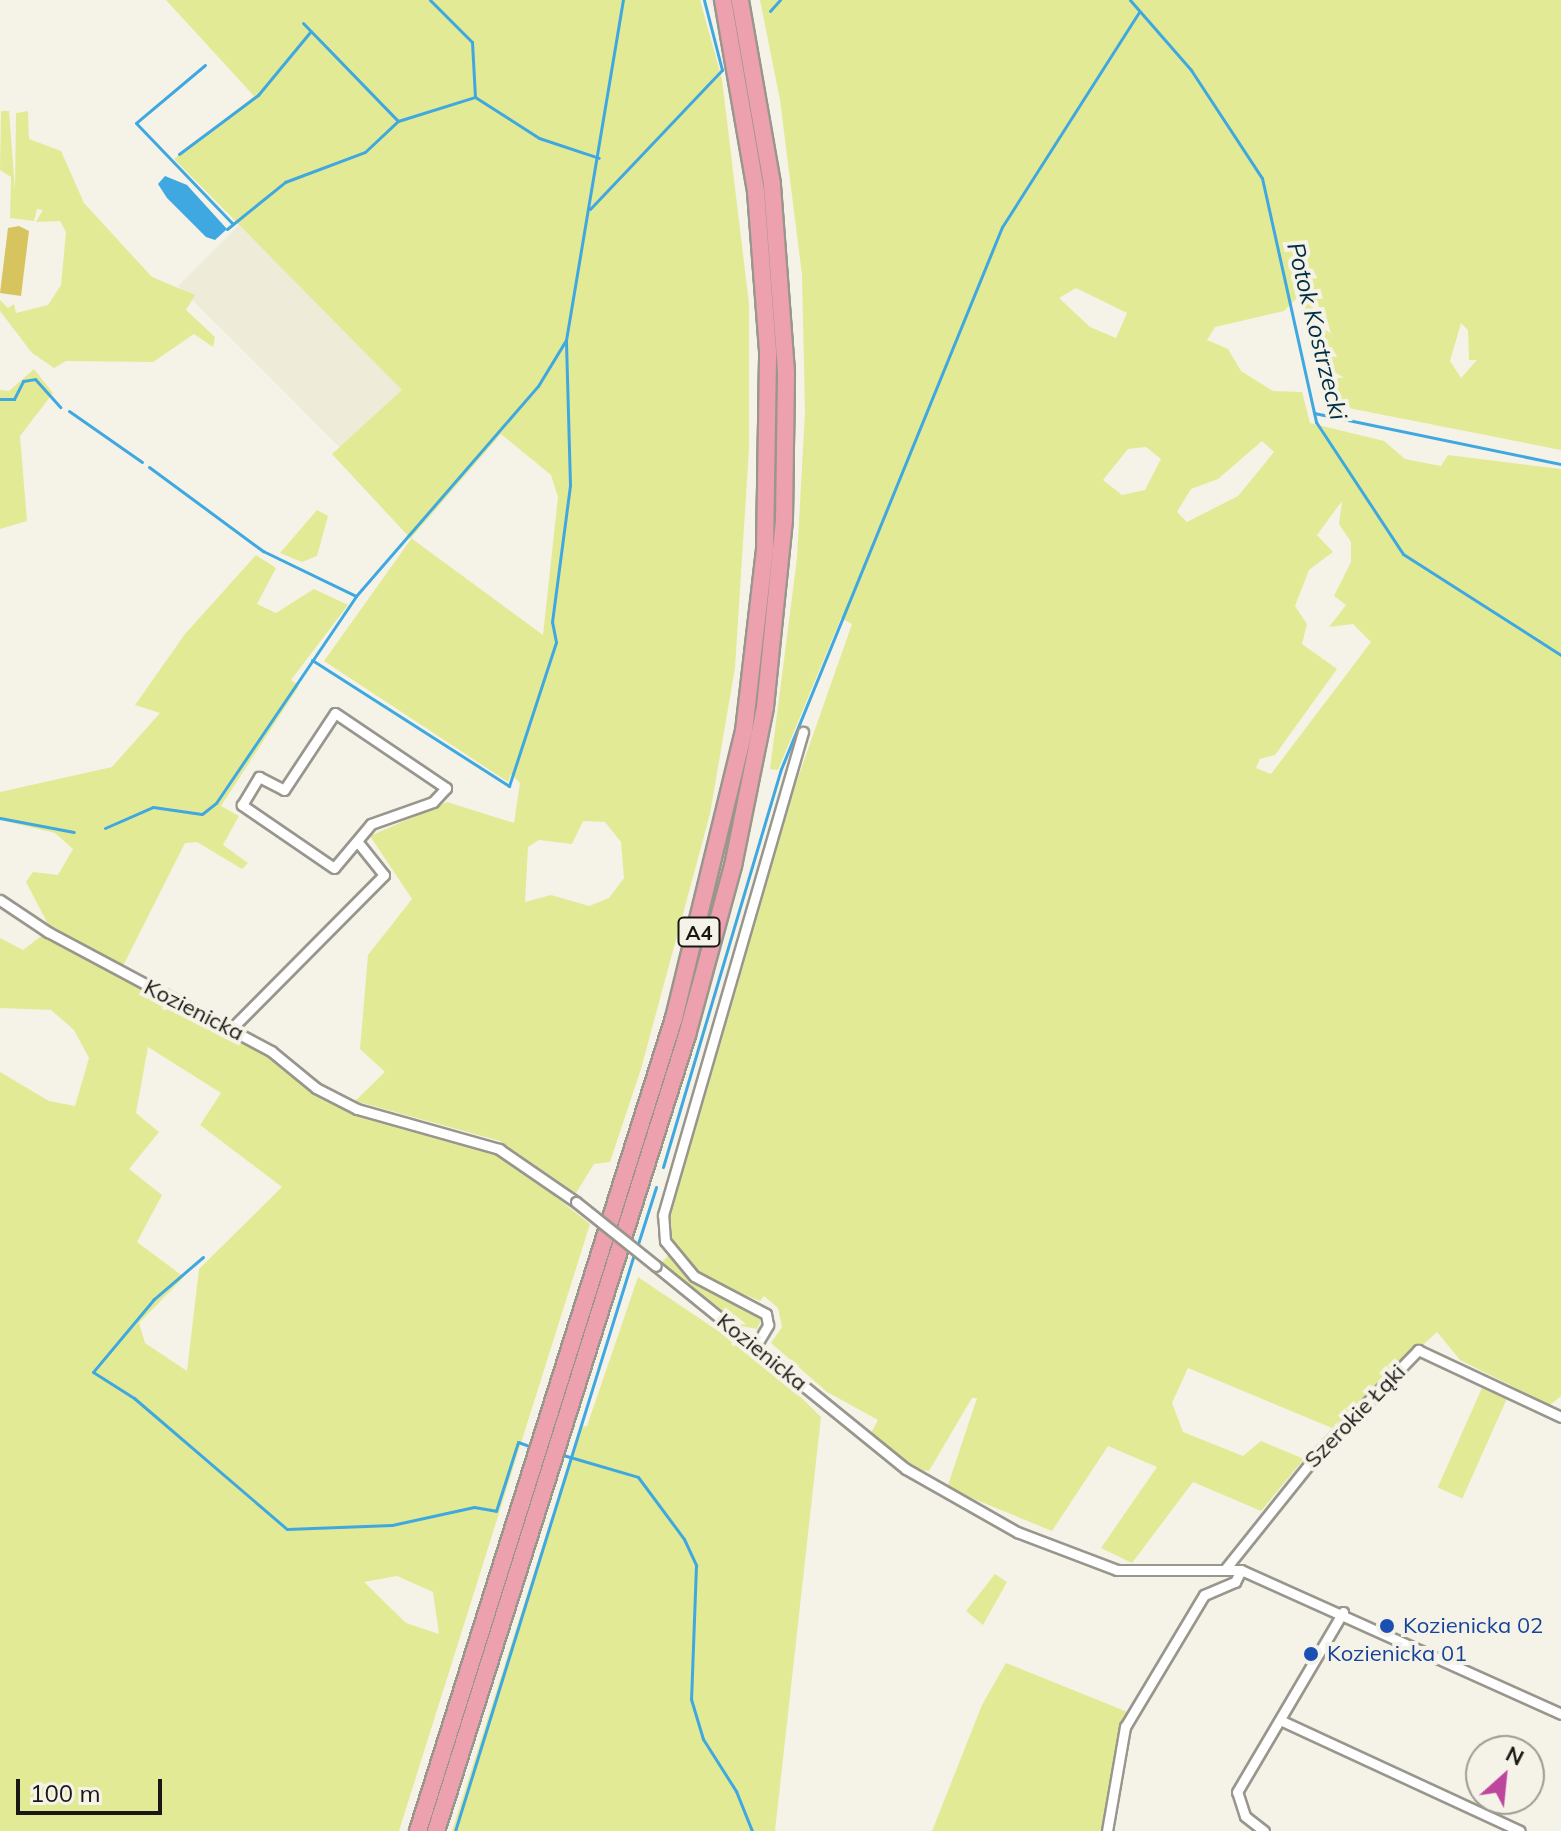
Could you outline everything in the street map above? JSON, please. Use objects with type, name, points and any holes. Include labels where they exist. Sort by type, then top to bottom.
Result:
[{"type":"highway","name":"A4","points":[[418,1831],[678,1005],[744,731],[765,549],[768,351],[756,191],[723,0]]},
{"type":"highway","name":"A4","points":[[436,1831],[687,1035],[733,866],[760,736],[781,559],[786,372],[772,184],[740,0]]},
{"type":"street","points":[[335,713],[446,788],[433,802],[371,824],[357,841],[334,868],[242,805],[259,777],[284,790],[335,713]]},
{"type":"street","points":[[755,1347],[766,1330],[766,1314],[694,1276],[665,1241],[663,1215],[803,732]]},
{"type":"street","points":[[231,1029],[384,875],[357,841]]},
{"type":"street","name":"Kozienicka","points":[[0,900],[37,926],[231,1029],[330,1095],[499,1149],[576,1202],[906,1469],[1017,1532],[1117,1570],[1190,1574],[1226,1568],[1241,1570],[1343,1612],[1561,1714]]},
{"type":"street","name":"Szerokie Łąki","points":[[1226,1568],[1318,1453],[1418,1350],[1561,1417]]},
{"type":"street","points":[[1107,1831],[1125,1727],[1204,1595],[1235,1582],[1241,1570]]},
{"type":"street","points":[[1264,1831],[1245,1816],[1237,1792],[1343,1612]]},
{"type":"street","points":[[1280,1720],[1520,1831]]},
{"type":"shaded area","points":[[239,225],[404,390],[343,451],[178,286]]},
{"type":"green space","points":[[166,0],[700,0],[722,79],[749,304],[749,449],[735,668],[710,814],[641,1069],[610,1162],[594,1164],[576,1193],[500,1141],[355,1101],[385,1072],[360,1049],[368,955],[412,899],[370,836],[447,802],[514,823],[520,783],[511,774],[508,782],[324,661],[411,539],[332,454],[402,390],[174,159],[254,96]],"holes":[[[501,434],[551,475],[558,497],[543,635],[411,538]],[[583,821],[605,822],[621,842],[624,878],[609,898],[589,906],[551,895],[525,902],[528,847],[539,840],[572,844]]]},
{"type":"green space","points":[[760,0],[1561,0],[1561,450],[1323,403],[1300,295],[1284,311],[1215,327],[1207,340],[1228,349],[1241,371],[1273,391],[1302,392],[1310,423],[1384,441],[1405,459],[1441,466],[1448,455],[1561,469],[1561,1396],[1550,1405],[1460,1360],[1437,1332],[1332,1428],[1188,1368],[1172,1403],[1183,1432],[1243,1456],[1261,1441],[1304,1459],[1261,1511],[1193,1482],[1132,1563],[1101,1548],[1157,1467],[1108,1446],[1052,1531],[947,1488],[977,1398],[972,1398],[929,1471],[918,1470],[871,1433],[878,1420],[827,1392],[771,1343],[782,1327],[778,1308],[764,1296],[760,1301],[708,1280],[673,1246],[669,1210],[774,846],[852,624],[841,618],[778,770],[770,769],[797,558],[805,412],[802,275],[780,100]],"holes":[[[1076,288],[1127,313],[1116,338],[1090,327],[1059,298]],[[1461,323],[1468,330],[1469,360],[1477,360],[1461,378],[1450,361]],[[1262,441],[1274,452],[1238,496],[1187,522],[1177,512],[1191,489],[1218,479]],[[1146,447],[1161,459],[1145,490],[1122,495],[1103,480],[1128,449]],[[1342,501],[1339,524],[1351,542],[1351,562],[1334,596],[1346,605],[1329,627],[1353,624],[1371,642],[1271,774],[1256,768],[1260,759],[1275,755],[1337,669],[1302,644],[1307,624],[1295,606],[1309,570],[1333,552],[1317,535]]]},
{"type":"green space","points":[[1,111],[9,111],[15,190],[16,113],[28,111],[29,139],[61,151],[84,203],[152,277],[195,295],[186,310],[215,337],[213,347],[194,334],[153,362],[66,361],[54,368],[32,353],[0,311],[0,300],[8,308],[14,304],[16,313],[48,305],[61,285],[66,232],[60,221],[36,222],[43,210],[37,209],[34,221],[10,218],[11,177],[0,170]]},
{"type":"green space","points":[[34,369],[53,393],[20,436],[27,521],[0,529],[0,390],[9,391]]},
{"type":"green space","points":[[317,510],[328,516],[317,556],[302,562],[280,553]]},
{"type":"green space","points":[[256,555],[276,568],[257,604],[276,613],[314,589],[348,605],[291,680],[299,686],[221,806],[239,816],[223,845],[248,863],[242,869],[197,842],[185,843],[123,966],[48,924],[26,882],[33,872],[58,875],[73,849],[55,833],[0,820],[0,792],[112,767],[160,713],[135,705],[185,634]]},
{"type":"green space","points":[[44,934],[243,1041],[334,1103],[506,1158],[590,1224],[399,1831],[0,1831],[0,1072],[49,1101],[75,1106],[89,1058],[74,1030],[51,1010],[0,1008],[0,938],[23,950]],"holes":[[[148,1047],[221,1093],[200,1125],[282,1187],[199,1269],[187,1371],[145,1343],[139,1323],[184,1277],[137,1242],[162,1195],[129,1169],[159,1132],[136,1113]],[[397,1576],[433,1592],[439,1634],[406,1623],[364,1582]]]},
{"type":"green space","points":[[669,1255],[712,1293],[755,1308],[762,1318],[757,1329],[737,1325],[662,1262]]},
{"type":"green space","points":[[638,1277],[766,1363],[821,1417],[775,1831],[452,1831],[580,1427],[587,1426]]},
{"type":"green space","points":[[1482,1388],[1507,1399],[1462,1499],[1438,1488]]},
{"type":"green space","points":[[995,1574],[1007,1582],[983,1625],[966,1611]]},
{"type":"green space","points":[[1006,1663],[1130,1713],[1110,1831],[932,1831],[982,1705]]},
{"type":"water","points":[[165,176],[187,185],[227,229],[215,240],[206,237],[167,198],[158,184]]},
{"type":"building","points":[[19,226],[29,231],[21,296],[0,293],[8,228]]},
{"type":"waterway","points":[[430,0],[472,42],[475,97]]},
{"type":"waterway","points":[[105,828],[153,807],[202,814],[216,803],[356,596],[538,386],[566,340],[623,0]]},
{"type":"waterway","points":[[590,209],[722,70],[704,0]]},
{"type":"waterway","points":[[770,11],[780,0]]},
{"type":"waterway","name":"Potok Kostrzecki","points":[[1130,0],[1191,70],[1262,178],[1316,422],[1403,554],[1561,655]]},
{"type":"waterway","points":[[663,1167],[781,769],[1002,227],[1139,12]]},
{"type":"waterway","points":[[303,23],[398,121]]},
{"type":"waterway","points":[[179,154],[258,95],[311,31]]},
{"type":"waterway","points":[[205,65],[136,123],[232,223]]},
{"type":"waterway","points":[[475,97],[539,138],[599,158]]},
{"type":"waterway","points":[[227,229],[285,182],[365,152],[398,121],[475,97]]},
{"type":"waterway","points":[[312,660],[509,786],[556,642],[552,622],[570,485],[566,341]]},
{"type":"waterway","points":[[0,399],[14,399],[23,381],[35,379],[60,407]]},
{"type":"waterway","points":[[69,411],[142,462]]},
{"type":"waterway","points":[[1314,413],[1561,464]]},
{"type":"waterway","points":[[149,467],[263,551],[356,596]]},
{"type":"waterway","points":[[0,818],[74,832]]},
{"type":"waterway","points":[[637,1247],[656,1187]]},
{"type":"waterway","points":[[455,1831],[634,1254]]},
{"type":"waterway","points":[[203,1257],[154,1299],[93,1372],[134,1398],[287,1529],[392,1525],[474,1507],[496,1511],[518,1442],[532,1447]]},
{"type":"waterway","points":[[563,1455],[638,1477],[684,1539],[696,1565],[691,1699],[703,1739],[736,1791],[752,1831]]},
{"type":"place","name":"Kozienicka 02","points":[[1387,1626]]},
{"type":"place","name":"Kozienicka 01","points":[[1311,1654]]}]
